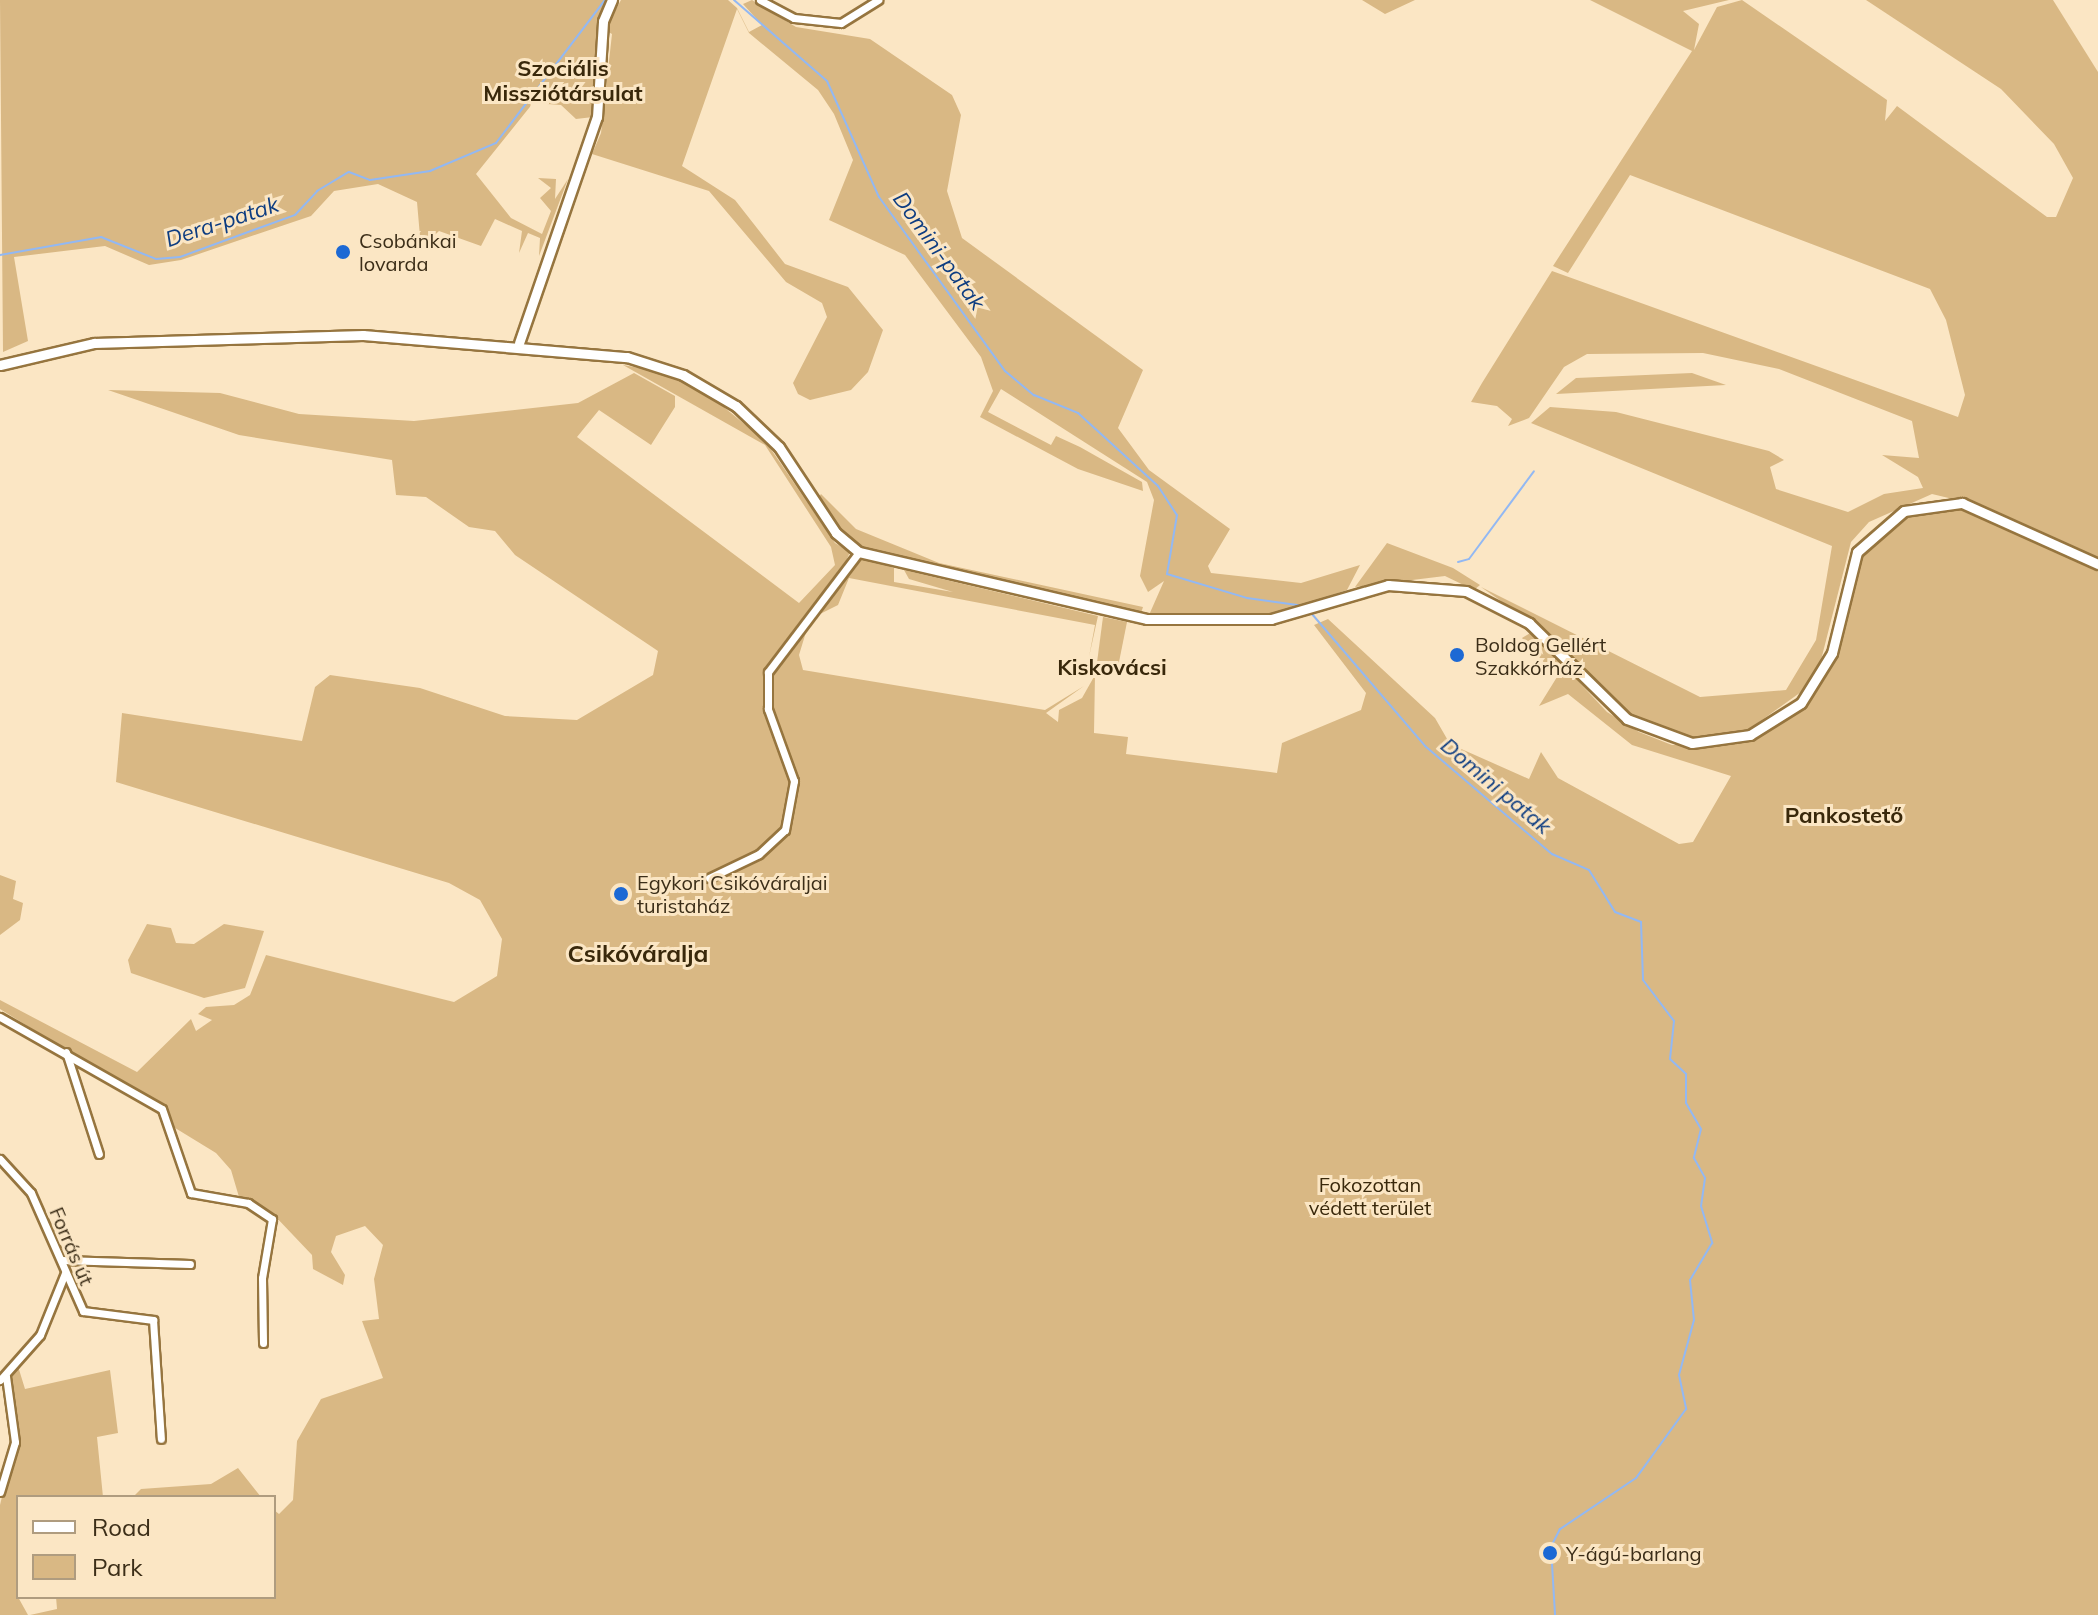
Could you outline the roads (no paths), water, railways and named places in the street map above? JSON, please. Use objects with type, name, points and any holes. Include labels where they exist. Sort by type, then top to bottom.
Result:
[{"type":"main road","points":[[519,343],[597,117],[603,21],[612,0]]},
{"type":"main road","points":[[0,365],[123,341],[405,335],[519,343],[627,357],[717,393],[779,447],[836,533],[859,552],[1147,619],[1271,619],[1388,585],[1466,591],[1529,623],[1627,719],[1692,743],[1750,735],[1801,703],[1832,653],[1857,552],[1904,511],[1962,503],[2098,564]]},
{"type":"street","points":[[760,0],[794,18],[841,23],[878,0]]},
{"type":"street","points":[[709,878],[759,854],[785,830],[794,781],[768,709],[768,672],[859,552]]},
{"type":"street","points":[[0,1017],[162,1109],[191,1193],[248,1203],[272,1219],[262,1278],[263,1343]]},
{"type":"street","points":[[66,1052],[99,1154]]},
{"type":"street","name":"Forrás út","points":[[0,1159],[31,1193],[83,1311],[153,1320],[161,1439]]},
{"type":"street","points":[[62,1260],[190,1264]]},
{"type":"street","points":[[0,1492],[15,1442],[3,1378],[40,1335],[65,1273]]},
{"type":"waterway","name":"Dera-patak","points":[[0,255],[101,237],[156,259],[180,257],[295,215],[317,191],[349,172],[370,180],[430,171],[496,143],[605,0]]},
{"type":"waterway","name":"Domini-patak","points":[[734,0],[827,81],[879,197],[1005,371],[1034,395],[1078,413],[1158,486],[1177,515],[1167,574],[1247,598],[1304,606]]},
{"type":"waterway","points":[[1458,562],[1469,559],[1534,471]]},
{"type":"waterway","name":"Domini patak","points":[[1312,614],[1425,746],[1552,854],[1589,870],[1615,912],[1641,922],[1643,980],[1674,1021],[1670,1059],[1686,1074],[1686,1103],[1701,1129],[1694,1158],[1705,1178],[1701,1206],[1712,1243],[1690,1280],[1694,1320],[1679,1375],[1686,1409],[1636,1478],[1560,1529],[1551,1547],[1555,1615]]},
{"type":"place","name":"Csobánkai lovarda","points":[[343,252]]},
{"type":"place","name":"Boldog Gellért Szakkórház","points":[[1457,655]]},
{"type":"place","name":"Egykori Csikóváraljai turistaház","points":[[621,894]]},
{"type":"place","name":"Y-ágú-barlang","points":[[1550,1553]]},
{"type":"district","name":"Szociális Missziótársulat","points":[[563,80]]},
{"type":"district","name":"Kiskovácsi","points":[[1112,668]]},
{"type":"district","name":"Pankostető","points":[[1844,816]]},
{"type":"district","name":"Csikóváralja","points":[[638,954]]},
{"type":"park label","name":"Fokozottan védett terület","points":[[1370,1196]]}]
